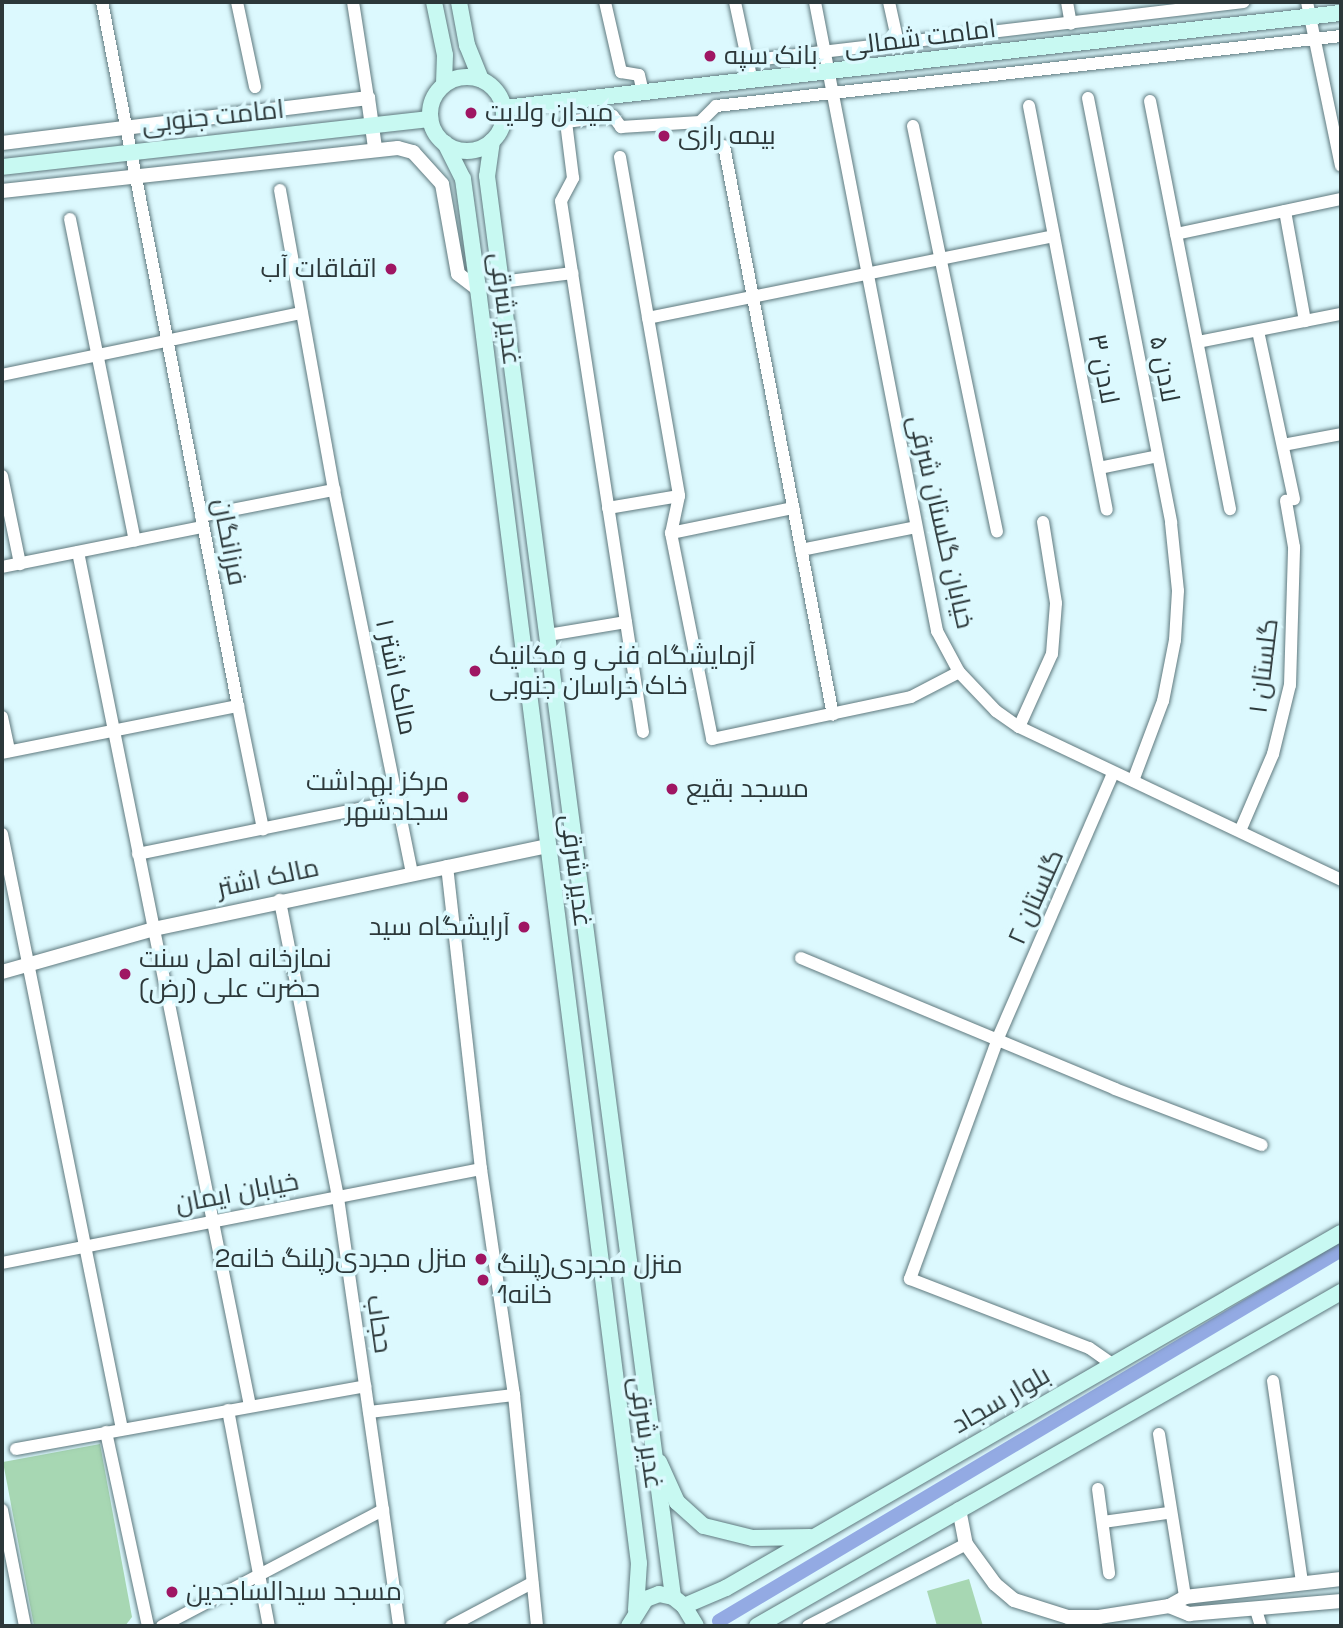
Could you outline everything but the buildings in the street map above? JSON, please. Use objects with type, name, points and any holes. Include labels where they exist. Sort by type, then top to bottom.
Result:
[{"type":"main road","points":[[434,2],[445,55],[444,84]]},
{"type":"main road","points":[[459,2],[467,45],[481,79],[496,91],[504,108],[502,128],[492,141],[472,150],[445,143],[430,119],[433,99],[444,84],[462,77],[481,79]]},
{"type":"main road","name":"امامت شمالی","points":[[504,108],[828,73],[1309,9],[1341,13]]},
{"type":"main road","name":"امامت جنوبی","points":[[2,166],[430,119]]},
{"type":"main road","name":"غدیر شرقی","points":[[492,141],[487,176],[651,1445],[678,1602]]},
{"type":"main road","name":"غدیر شرقی","points":[[445,143],[463,179],[639,1563],[636,1609],[629,1626]]},
{"type":"main road","points":[[548,846],[574,842]]},
{"type":"main road","name":"بلوار سجاد","points":[[636,1609],[646,1599],[659,1594],[678,1602],[813,1537],[1341,1233]]},
{"type":"main road","points":[[757,1626],[959,1508],[1341,1292]]},
{"type":"main road","points":[[651,1445],[677,1502],[704,1526],[753,1538],[813,1537]]},
{"type":"main road","points":[[678,1602],[695,1626]]},
{"type":"street","name":"فرزانگان","points":[[102,2],[165,342],[263,829]]},
{"type":"street","points":[[353,2],[375,148]]},
{"type":"street","points":[[606,2],[621,72],[639,75],[643,92]]},
{"type":"street","points":[[735,2],[752,82]]},
{"type":"street","name":"خیابان گلستان شرقی","points":[[815,2],[937,631],[959,672],[996,711],[1019,727],[1341,880]]},
{"type":"street","points":[[889,2],[898,43]]},
{"type":"street","points":[[1067,2],[1071,24]]},
{"type":"street","points":[[746,61],[1244,2]]},
{"type":"street","points":[[238,6],[256,87]]},
{"type":"street","points":[[1309,9],[1341,166]]},
{"type":"street","points":[[643,732],[561,201],[573,178],[566,122],[613,116],[621,127],[700,122],[716,106],[1341,36]]},
{"type":"street","points":[[712,85],[716,106]]},
{"type":"street","points":[[2,143],[368,98]]},
{"type":"street","name":"لادن ۵","points":[[1088,98],[1171,523],[1178,591],[1175,640],[1163,701],[1133,781]]},
{"type":"street","points":[[1150,101],[1230,509]]},
{"type":"street","name":"لادن ۳","points":[[1029,106],[1108,510]]},
{"type":"street","points":[[913,126],[997,531]]},
{"type":"street","points":[[724,146],[833,715]]},
{"type":"street","points":[[2,191],[375,148],[413,152],[442,184],[458,274],[478,289]]},
{"type":"street","points":[[620,157],[679,496],[671,533],[712,739],[911,697],[959,672]]},
{"type":"street","name":"مالک اشتر ۱","points":[[280,190],[334,490],[412,872]]},
{"type":"street","points":[[1176,234],[1341,200]]},
{"type":"street","points":[[1285,211],[1305,321]]},
{"type":"street","points":[[70,219],[135,540]]},
{"type":"street","points":[[648,318],[1054,236]]},
{"type":"street","points":[[501,282],[572,273]]},
{"type":"street","points":[[2,375],[302,313]]},
{"type":"street","points":[[1198,342],[1341,314]]},
{"type":"street","name":"گلستان ۱","points":[[1240,831],[1273,754],[1290,685],[1294,547],[1290,500],[1283,445],[1258,331]]},
{"type":"street","points":[[1283,445],[1341,434]]},
{"type":"street","points":[[1099,468],[1158,456]]},
{"type":"street","points":[[2,476],[19,564]]},
{"type":"street","points":[[2,567],[135,540],[334,490]]},
{"type":"street","points":[[608,508],[679,496]]},
{"type":"street","points":[[671,533],[793,508]]},
{"type":"street","points":[[1019,727],[1052,654],[1056,603],[1043,522]]},
{"type":"street","points":[[801,550],[916,527]]},
{"type":"street","points":[[78,552],[250,1406]]},
{"type":"street","points":[[548,635],[626,622]]},
{"type":"street","points":[[2,717],[5,752],[238,705]]},
{"type":"street","name":"گلستان ۲","points":[[1112,1364],[1089,1348],[910,1279],[998,1038],[1113,773]]},
{"type":"street","points":[[138,854],[398,801]]},
{"type":"street","points":[[2,834],[122,1429]]},
{"type":"street","name":"مالک اشتر","points":[[2,971],[154,929],[280,900],[548,846]]},
{"type":"street","points":[[447,866],[481,1169],[513,1395],[537,1626]]},
{"type":"street","name":"حجاب","points":[[280,900],[338,1197],[398,1626]]},
{"type":"street","points":[[801,958],[1262,1145]]},
{"type":"street","name":"خیابان ایمان","points":[[2,1263],[481,1169]]},
{"type":"street","points":[[1273,1381],[1284,1475],[1302,1583]]},
{"type":"street","points":[[16,1449],[365,1386]]},
{"type":"street","points":[[369,1412],[513,1395]]},
{"type":"street","points":[[228,1410],[270,1626]]},
{"type":"street","points":[[106,1432],[148,1626]]},
{"type":"street","points":[[1159,1434],[1168,1513],[1185,1597]]},
{"type":"street","points":[[1098,1489],[1109,1573]]},
{"type":"street","points":[[959,1508],[966,1544],[995,1584],[1014,1600],[1068,1617],[1100,1622],[1169,1606],[1185,1597],[1341,1579]]},
{"type":"street","points":[[2,1510],[25,1626]]},
{"type":"street","points":[[163,1626],[260,1578],[383,1510]]},
{"type":"street","points":[[1103,1522],[1168,1513]]},
{"type":"street","points":[[808,1626],[966,1544]]},
{"type":"street","points":[[451,1626],[532,1583]]},
{"type":"street","points":[[1169,1606],[1189,1614],[1341,1601]]},
{"type":"street","points":[[1256,1610],[1261,1626]]},
{"type":"green space","points":[[100,1444],[132,1617],[125,1626],[34,1626],[3,1462]]},
{"type":"green space","points":[[969,1579],[983,1626],[937,1626],[927,1591]]},
{"type":"waterway","points":[[719,1621],[1341,1250]]},
{"type":"place","name":"بانک سپه","points":[[710,56]]},
{"type":"place","name":"میدان ولایت","points":[[471,113]]},
{"type":"place","name":"بیمه رازی","points":[[664,136]]},
{"type":"place","name":"اتفاقات آب","points":[[391,269]]},
{"type":"place","name":"آزمایشگاه فنی و مکانیک خاک خراسان جنوبی","points":[[475,671]]},
{"type":"place","name":"مسجد بقیع","points":[[672,789]]},
{"type":"place","name":"مرکز بهداشت سجادشهر","points":[[463,797]]},
{"type":"place","name":"آرایشگاه سید","points":[[524,927]]},
{"type":"place","name":"نمازخانه اهل سنت حضرت علی (رض)","points":[[125,974]]},
{"type":"place","name":"منزل مجردی(پلنگ خانه2","points":[[481,1259]]},
{"type":"place","name":"منزل مجردی(پلنگ خانه1","points":[[483,1280]]},
{"type":"place","name":"مسجد سیدالساجدین","points":[[172,1592]]}]
